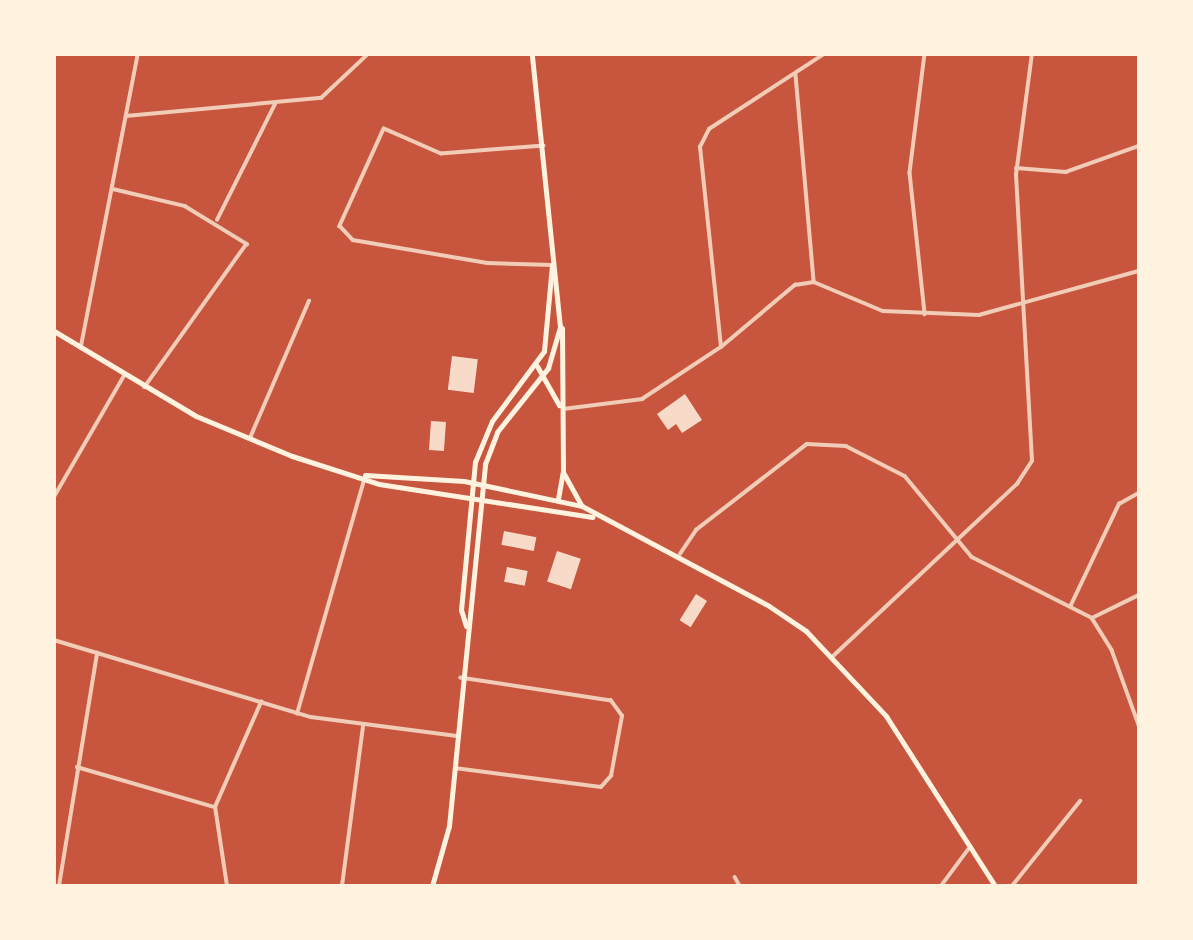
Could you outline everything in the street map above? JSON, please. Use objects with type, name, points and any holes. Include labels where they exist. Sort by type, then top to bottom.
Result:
[{"type":"main road","points":[[532,54],[544,146],[552,265],[561,318],[563,471],[558,499]]},
{"type":"main road","points":[[466,627],[461,610],[468,482],[489,427],[537,366],[547,336],[552,265]]},
{"type":"main road","points":[[432,886],[449,826],[466,627],[474,610],[482,481],[497,432],[544,374],[561,318]]},
{"type":"main road","points":[[54,331],[145,387],[249,440],[365,475],[482,481],[582,506]]},
{"type":"main road","points":[[537,366],[544,374],[561,409]]},
{"type":"main road","points":[[563,471],[582,506],[592,517]]},
{"type":"main road","points":[[365,475],[379,484],[492,497],[592,517],[680,554],[800,627],[886,716],[972,845],[995,886]]},
{"type":"street","points":[[81,349],[138,54]]},
{"type":"street","points":[[126,116],[275,103],[331,95],[368,54]]},
{"type":"street","points":[[721,347],[699,147],[709,130],[824,54]]},
{"type":"street","points":[[925,54],[910,173],[925,314]]},
{"type":"street","points":[[831,658],[1017,484],[1032,461],[1026,302],[1016,168],[1032,54]]},
{"type":"street","points":[[796,75],[814,282]]},
{"type":"street","points":[[217,220],[275,103]]},
{"type":"street","points":[[544,146],[441,154],[384,129],[340,226],[353,240],[487,262],[552,265]]},
{"type":"street","points":[[1016,168],[1066,172],[1139,146]]},
{"type":"street","points":[[113,189],[217,220],[247,244],[145,387]]},
{"type":"street","points":[[561,409],[642,399],[721,347],[795,285],[814,282],[883,311],[979,315],[1139,271]]},
{"type":"street","points":[[249,440],[309,301]]},
{"type":"street","points":[[54,497],[125,374]]},
{"type":"street","points":[[680,554],[727,506],[821,441],[901,472],[954,542],[982,563],[1092,618],[1112,650],[1139,725]]},
{"type":"street","points":[[297,714],[365,475]]},
{"type":"street","points":[[1071,606],[1119,504],[1139,493]]},
{"type":"street","points":[[1092,618],[1139,595]]},
{"type":"street","points":[[54,640],[297,714],[363,726],[457,736]]},
{"type":"street","points":[[59,886],[97,653]]},
{"type":"street","points":[[454,768],[601,787],[611,776],[622,716],[611,701],[461,678]]},
{"type":"street","points":[[227,886],[215,807],[261,702]]},
{"type":"street","points":[[342,886],[363,726]]},
{"type":"street","points":[[77,766],[215,807]]},
{"type":"street","points":[[1012,886],[1080,800]]},
{"type":"street","points":[[941,886],[972,845]]},
{"type":"street","points":[[734,877],[740,886]]},
{"type":"building","points":[[452,356],[478,359],[474,393],[448,390]]},
{"type":"building","points":[[685,394],[702,420],[682,433],[676,424],[668,430],[657,414]]},
{"type":"building","points":[[431,421],[446,422],[444,451],[429,450]]},
{"type":"building","points":[[504,531],[536,537],[534,551],[501,545]]},
{"type":"building","points":[[557,551],[581,559],[571,589],[547,581]]},
{"type":"building","points":[[507,567],[528,571],[525,586],[504,582]]},
{"type":"building","points":[[696,594],[707,601],[691,627],[680,620]]}]
